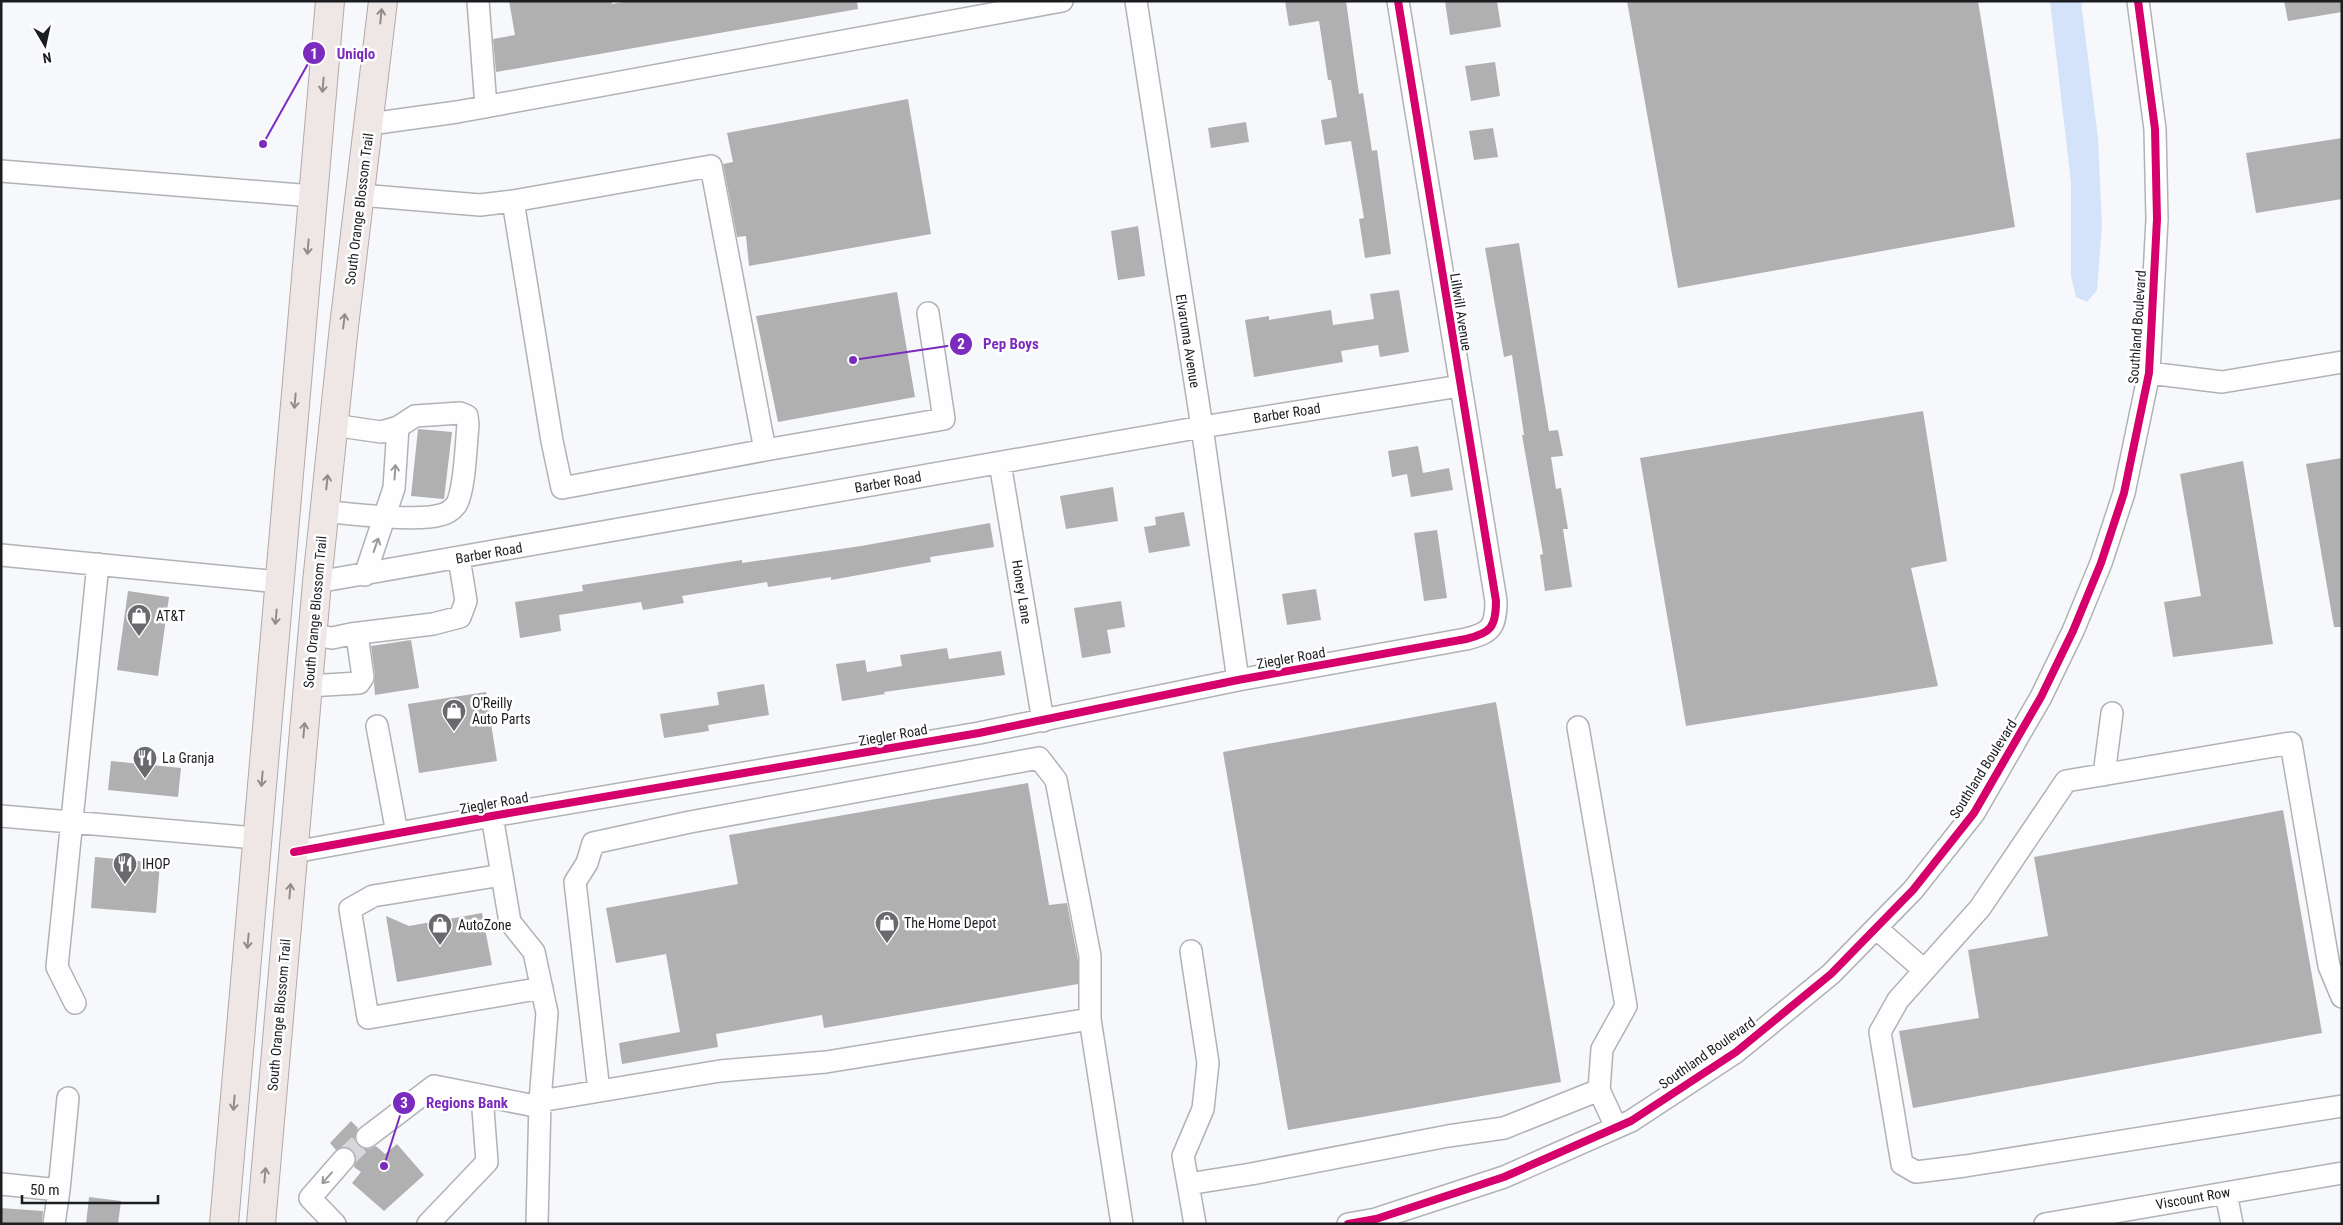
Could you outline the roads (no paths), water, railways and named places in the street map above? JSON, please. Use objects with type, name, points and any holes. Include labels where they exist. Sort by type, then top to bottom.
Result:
[{"type":"main road","points":[[224,1224],[330,1]]},
{"type":"main road","name":"South Orange Blossom Trail","points":[[261,1224],[324,511],[383,1]]},
{"type":"main road","points":[[284,534],[290,558],[303,575],[317,582]]},
{"type":"main road","points":[[280,582],[295,597],[304,610],[313,636]]},
{"type":"street","points":[[478,1],[486,107]]},
{"type":"street","points":[[370,124],[486,107],[1062,1]]},
{"type":"street","name":"Elvaruma Avenue","points":[[1136,1],[1202,427],[1238,680]]},
{"type":"street","name":"Lillwill Avenue","points":[[1398,1],[1496,601],[1496,615],[1492,627]]},
{"type":"street","name":"Southland Boulevard","points":[[1348,1224],[1376,1219],[1504,1177],[1630,1121],[1736,1052],[1831,974],[1912,890],[1974,813],[2041,697],[2073,631],[2101,564],[2124,493],[2149,373],[2157,219],[2155,129],[2138,1]]},
{"type":"street","points":[[360,195],[480,205],[513,201],[711,166],[765,450]]},
{"type":"street","points":[[1,171],[313,196]]},
{"type":"street","points":[[513,201],[552,441],[562,488],[944,419],[928,313]]},
{"type":"street","points":[[2149,373],[2222,382],[2342,362]]},
{"type":"street","name":"Barber Road","points":[[317,582],[1202,427],[1460,386]]},
{"type":"street","points":[[324,511],[422,517],[449,512],[456,504],[461,491],[468,425],[467,416],[460,413],[416,416],[398,427],[381,432],[333,425]]},
{"type":"street","points":[[365,575],[394,488],[398,427]]},
{"type":"street","name":"Honey Lane","points":[[1000,462],[1043,721]]},
{"type":"street","points":[[1,555],[280,582]]},
{"type":"street","points":[[313,636],[332,638],[433,624],[460,617],[466,601],[459,558]]},
{"type":"street","points":[[75,1003],[57,968],[98,564]]},
{"type":"street","name":"Ziegler Road","points":[[294,852],[1043,721],[1238,680],[1466,639],[1480,635],[1492,627]]},
{"type":"street","points":[[308,686],[359,683],[363,677],[358,642],[351,634]]},
{"type":"street","points":[[2104,775],[2112,714]]},
{"type":"street","points":[[377,726],[397,833]]},
{"type":"street","points":[[1578,727],[1626,1006],[1602,1049],[1599,1090],[1616,1127]]},
{"type":"street","points":[[2342,997],[2328,966],[2291,743],[2066,781],[1980,908],[1898,1000],[1880,1032],[1902,1164],[1916,1172],[1965,1166],[2342,1106]]},
{"type":"street","points":[[599,1091],[575,882],[586,863],[593,843],[700,820],[1039,758],[1056,780],[1090,956],[1090,1019],[1122,1224]]},
{"type":"street","points":[[1,816],[256,838]]},
{"type":"street","points":[[492,816],[510,922],[534,952],[547,1013],[540,1104],[537,1224]]},
{"type":"street","points":[[502,875],[372,896],[350,910],[368,1018],[542,988]]},
{"type":"street","points":[[1876,928],[1924,970]]},
{"type":"street","points":[[1191,951],[1208,1063],[1203,1109],[1183,1156],[1195,1224]]},
{"type":"street","points":[[367,1137],[434,1086],[482,1096],[540,1104],[599,1091],[720,1071],[826,1062],[1090,1019]]},
{"type":"street","points":[[1188,1184],[1251,1174],[1448,1136],[1504,1128],[1599,1090]]},
{"type":"street","points":[[428,1224],[487,1162],[482,1096]]},
{"type":"street","points":[[54,1224],[68,1098]]},
{"type":"street","points":[[335,1224],[310,1198],[344,1159]]},
{"type":"street","name":"Viscount Row","points":[[2045,1224],[2342,1172]]},
{"type":"street","points":[[1,1184],[59,1190]]},
{"type":"street","points":[[2226,1192],[2232,1224]]},
{"type":"water","points":[[2050,1],[2081,1],[2098,138],[2102,226],[2097,290],[2087,302],[2076,297],[2071,276],[2071,183]]},
{"type":"tunnel","points":[[344,1159],[367,1137]]},
{"type":"place","name":"Uniqlo","points":[[263,144]]},
{"type":"place","name":"Pep Boys","points":[[853,360]]},
{"type":"place","name":"AT&T","points":[[139,637]]},
{"type":"place","name":"O'Reilly Auto Parts","points":[[454,732]]},
{"type":"place","name":"La Granja","points":[[145,779]]},
{"type":"place","name":"IHOP","points":[[125,885]]},
{"type":"place","name":"The Home Depot","points":[[887,944]]},
{"type":"place","name":"AutoZone","points":[[440,946]]},
{"type":"place","name":"Regions Bank","points":[[384,1166]]}]
